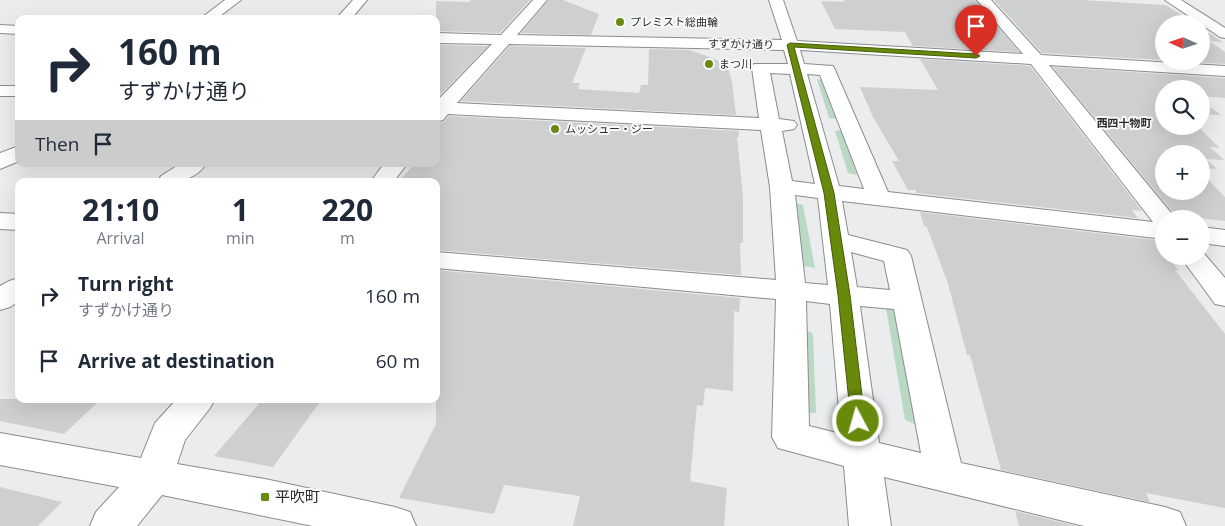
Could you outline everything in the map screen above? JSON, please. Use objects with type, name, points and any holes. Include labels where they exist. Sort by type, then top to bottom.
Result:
[{"type":"street","points":[[213,15],[234,0]]},
{"type":"street","points":[[347,15],[360,0]]},
{"type":"street","points":[[440,109],[540,0]]},
{"type":"street","points":[[776,0],[829,193],[844,295],[870,526]]},
{"type":"street","points":[[984,0],[1035,59],[1156,210]]},
{"type":"street","points":[[1172,0],[1218,26],[1225,34]]},
{"type":"street","points":[[0,29],[15,30]]},
{"type":"street","name":"すずかけ通り","points":[[440,38],[505,39],[793,57],[1035,59],[1225,71]]},
{"type":"street","points":[[879,198],[827,70],[793,57],[760,68],[782,187],[791,291],[790,437],[945,476],[1165,526]]},
{"type":"street","points":[[0,91],[15,91]]},
{"type":"street","points":[[440,111],[810,126]]},
{"type":"street","points":[[0,162],[15,154]]},
{"type":"street","points":[[174,178],[191,167]]},
{"type":"street","points":[[384,178],[394,167]]},
{"type":"street","points":[[782,187],[1155,230]]},
{"type":"street","points":[[0,220],[15,222]]},
{"type":"street","points":[[1210,236],[1225,238]]},
{"type":"street","points":[[836,240],[897,256],[945,476]]},
{"type":"street","points":[[440,260],[907,301]]},
{"type":"street","points":[[1200,265],[1225,297]]},
{"type":"street","points":[[0,300],[15,290]]},
{"type":"street","points":[[111,526],[154,476],[168,434],[195,403]]},
{"type":"street","points":[[0,449],[265,497],[394,526]]},
{"type":"green space","points":[[817,79],[824,80],[837,119],[829,118]]},
{"type":"green space","points":[[835,131],[843,131],[857,175],[848,173]]},
{"type":"green space","points":[[793,204],[803,205],[815,268],[804,266]]},
{"type":"green space","points":[[896,307],[917,425],[905,420],[886,308]]},
{"type":"green space","points":[[802,331],[811,332],[813,335],[816,413],[804,413]]},
{"type":"building","points":[[470,0],[530,0],[500,33],[440,31],[440,15],[436,15],[436,1],[470,2]]},
{"type":"building","points":[[549,0],[563,0],[599,14],[591,35],[521,33]]},
{"type":"building","points":[[844,0],[975,0],[1019,52],[913,46],[905,32],[835,29],[821,1],[845,2]]},
{"type":"building","points":[[994,0],[1081,0],[1166,5],[1181,15],[1155,15],[1155,59],[1042,53]]},
{"type":"building","points":[[1210,34],[1223,42],[1210,41]]},
{"type":"building","points":[[1210,42],[1225,52],[1225,64],[1210,63]]},
{"type":"building","points":[[440,45],[488,46],[440,95]]},
{"type":"building","points":[[510,46],[586,48],[572,83],[580,83],[578,89],[639,93],[641,85],[648,85],[649,49],[691,50],[727,64],[732,82],[736,115],[461,101]]},
{"type":"building","points":[[920,59],[1030,66],[1142,211],[1132,210],[1138,218],[916,193],[916,190],[908,190],[892,161],[899,161],[873,117],[860,87],[938,90]]},
{"type":"building","points":[[1053,67],[1225,78],[1225,98],[1210,97],[1210,80],[1155,80],[1155,135],[1206,135],[1220,148],[1210,147],[1210,145],[1155,145],[1155,191]]},
{"type":"building","points":[[1210,107],[1221,115],[1210,114]]},
{"type":"building","points":[[449,116],[739,131],[739,137],[737,137],[743,197],[743,243],[740,243],[741,275],[440,250],[440,178],[402,178],[411,167],[440,167],[440,123],[444,122]]},
{"type":"building","points":[[1210,147],[1224,160],[1210,159]]},
{"type":"building","points":[[1210,163],[1217,169],[1210,169]]},
{"type":"building","points":[[1210,181],[1225,197],[1225,221],[1210,219],[1210,210],[1171,210],[1163,200],[1210,200]]},
{"type":"building","points":[[920,212],[1155,240],[1155,265],[1175,265],[1179,271],[1175,270],[1225,334],[1225,508],[1146,493],[1150,502],[1001,470],[970,355],[967,355],[948,284],[927,227],[924,226]]},
{"type":"building","points":[[440,270],[740,298],[739,312],[734,311],[733,391],[705,388],[703,406],[697,405],[690,481],[727,488],[724,526],[573,526],[580,496],[504,485],[494,514],[399,498],[436,424],[436,403],[440,403]]},
{"type":"building","points":[[0,399],[15,399],[15,403],[97,403],[64,434],[0,421]]},
{"type":"building","points":[[260,403],[319,403],[273,467],[214,456]]},
{"type":"building","points":[[0,487],[62,502],[38,526],[0,526]]},
{"type":"building","points":[[1015,511],[1076,526],[1019,526]]},
{"type":"place","name":"プレミスト総曲輪","points":[[620,22]]},
{"type":"place","name":"まつ川","points":[[709,64]]},
{"type":"place","name":"ムッシュー・ジー","points":[[555,129]]},
{"type":"place","name":"平吹町","points":[[265,497]]},
{"type":"district","name":"西四十物町","points":[[1124,123]]},
{"type":"route","points":[[858,421],[844,295],[829,193],[790,45],[976,56]]}]
